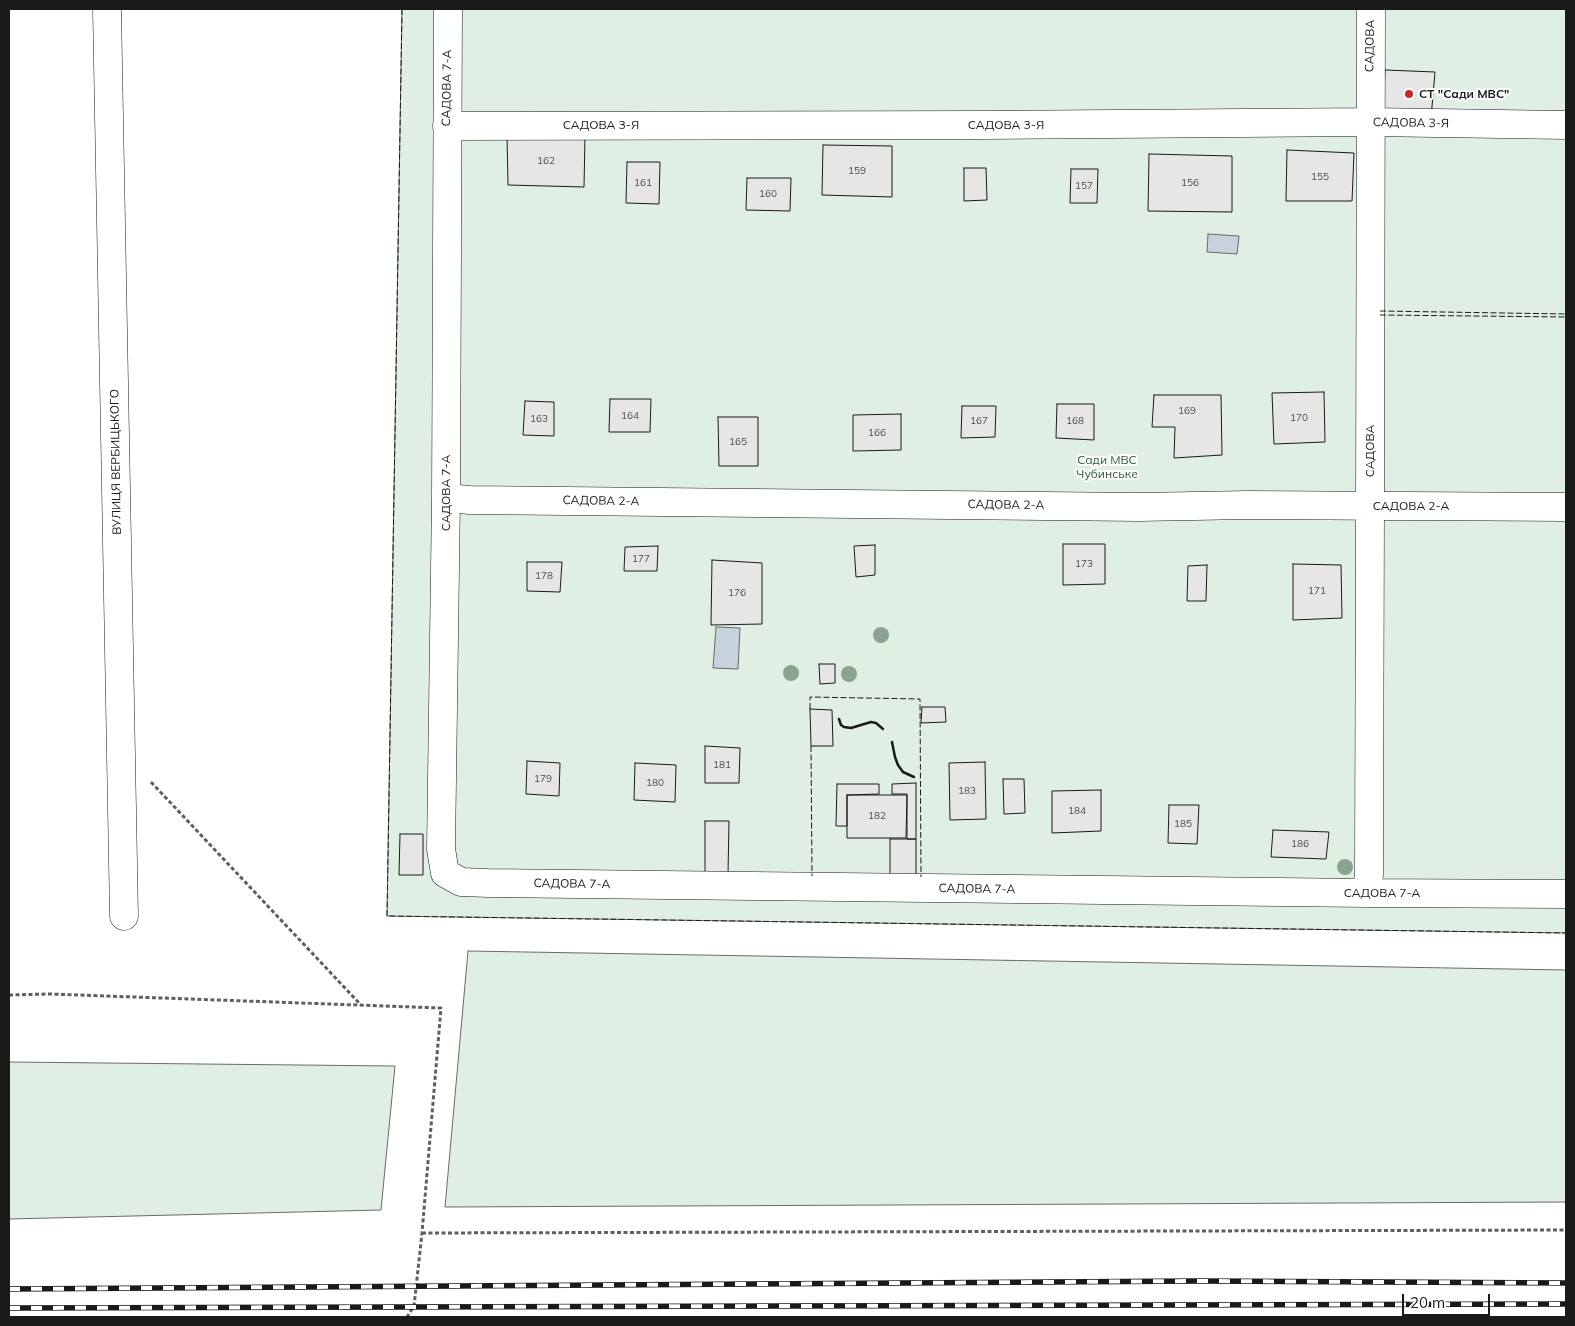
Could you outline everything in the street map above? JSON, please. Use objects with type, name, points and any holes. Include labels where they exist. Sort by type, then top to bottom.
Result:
[{"type":"street","name":"ВУЛИЦЯ ВЕРБИЦЬКОГО","points":[[107,9],[124,916]]},
{"type":"street","name":"САДОВА 7-А","points":[[448,9],[446,498],[441,849],[445,873],[461,882],[488,883],[1566,894]]},
{"type":"street","name":"САДОВА","points":[[1367,893],[1370,506],[1370,9]]},
{"type":"street","name":"САДОВА 3-Я","points":[[447,126],[1370,122],[1566,125]]},
{"type":"street","name":"САДОВА 2-А","points":[[446,498],[470,500],[1110,506],[1566,507]]},
{"type":"path","points":[[121,749],[361,1006]]},
{"type":"path","points":[[9,995],[50,994],[441,1008],[414,1306],[407,1317]]},
{"type":"path","points":[[422,1233],[1566,1230]]},
{"type":"green space","name":"Сади МВС Чубинське","points":[[402,9],[1566,9],[1566,933],[387,916]]},
{"type":"green space","points":[[468,951],[1566,970],[1566,1202],[445,1207]]},
{"type":"green space","points":[[9,1062],[395,1066],[381,1210],[9,1219]]},
{"type":"shaded area","points":[[1208,234],[1239,236],[1237,254],[1207,252]]},
{"type":"shaded area","points":[[716,627],[740,628],[738,669],[713,668]]},
{"type":"building","name":"СТ \"Сади МВС\"","points":[[1385,70],[1435,72],[1431,118],[1383,116]]},
{"type":"building","points":[[507,136],[585,136],[584,187],[508,185]]},
{"type":"building","points":[[823,145],[892,146],[892,197],[822,195]]},
{"type":"building","points":[[1287,150],[1354,153],[1352,201],[1286,201]]},
{"type":"building","points":[[1149,154],[1232,156],[1232,212],[1148,211]]},
{"type":"building","points":[[627,162],[660,162],[659,204],[626,203]]},
{"type":"building","points":[[964,168],[986,168],[987,200],[964,201]]},
{"type":"building","points":[[1071,169],[1098,169],[1097,203],[1070,203]]},
{"type":"building","points":[[747,178],[791,178],[790,211],[746,210]]},
{"type":"building","points":[[1324,392],[1325,442],[1274,444],[1272,393]]},
{"type":"building","points":[[1154,395],[1221,395],[1222,455],[1174,458],[1175,427],[1152,427]]},
{"type":"building","points":[[610,399],[651,399],[650,432],[609,432]]},
{"type":"building","points":[[525,401],[554,402],[554,436],[523,435]]},
{"type":"building","points":[[1057,404],[1094,404],[1094,440],[1056,438]]},
{"type":"building","points":[[962,406],[996,406],[995,437],[961,438]]},
{"type":"building","points":[[901,414],[901,450],[853,451],[853,415]]},
{"type":"building","points":[[718,417],[758,417],[758,466],[719,466]]},
{"type":"building","points":[[1063,544],[1105,544],[1105,584],[1063,585]]},
{"type":"building","points":[[875,545],[875,575],[856,577],[854,546]]},
{"type":"building","points":[[658,546],[657,571],[624,571],[625,547]]},
{"type":"building","points":[[712,560],[762,563],[762,624],[711,625]]},
{"type":"building","points":[[527,562],[562,562],[560,592],[527,591]]},
{"type":"building","points":[[1293,564],[1341,565],[1342,618],[1293,620]]},
{"type":"building","points":[[1207,565],[1206,601],[1187,601],[1188,566]]},
{"type":"building","points":[[819,664],[835,664],[835,683],[820,684]]},
{"type":"building","points":[[922,707],[945,707],[946,722],[921,723]]},
{"type":"building","points":[[810,709],[832,710],[833,746],[811,746]]},
{"type":"building","points":[[705,746],[740,748],[739,783],[705,783]]},
{"type":"building","points":[[527,761],[560,763],[559,796],[526,794]]},
{"type":"building","points":[[985,762],[986,819],[950,820],[949,763]]},
{"type":"building","points":[[635,763],[676,765],[675,802],[634,800]]},
{"type":"building","points":[[1003,779],[1024,779],[1025,813],[1004,814]]},
{"type":"building","points":[[916,783],[916,839],[907,839],[907,794],[892,794],[892,784]]},
{"type":"building","points":[[837,784],[879,784],[879,794],[847,795],[847,826],[836,826]]},
{"type":"building","points":[[1101,790],[1101,831],[1052,833],[1052,791]]},
{"type":"building","points":[[847,795],[907,795],[906,838],[847,838]]},
{"type":"building","points":[[1169,805],[1199,805],[1197,844],[1168,843]]},
{"type":"building","points":[[705,821],[729,821],[728,874],[705,874]]},
{"type":"building","points":[[1273,830],[1329,832],[1326,859],[1271,857]]},
{"type":"building","points":[[400,834],[423,834],[423,875],[399,875]]},
{"type":"building","points":[[890,839],[916,839],[916,877],[890,876]]},
{"type":"railway","points":[[9,1289],[1199,1281],[1566,1283]]},
{"type":"railway","points":[[9,1308],[1566,1304]]},
{"type":"fence","points":[[402,9],[387,916],[1566,933]]},
{"type":"fence","points":[[1380,311],[1566,314]]},
{"type":"fence","points":[[1380,315],[1566,317]]},
{"type":"fence","points":[[810,709],[810,697],[920,699],[921,877]]},
{"type":"fence","points":[[811,746],[812,876]]},
{"type":"wall","points":[[839,719],[844,727],[851,728],[871,722],[876,723],[883,729]]},
{"type":"wall","points":[[892,742],[898,765],[903,772],[914,777]]},
{"type":"place","name":"СТ \"Сади МВС\"","points":[[1409,94]]}]
